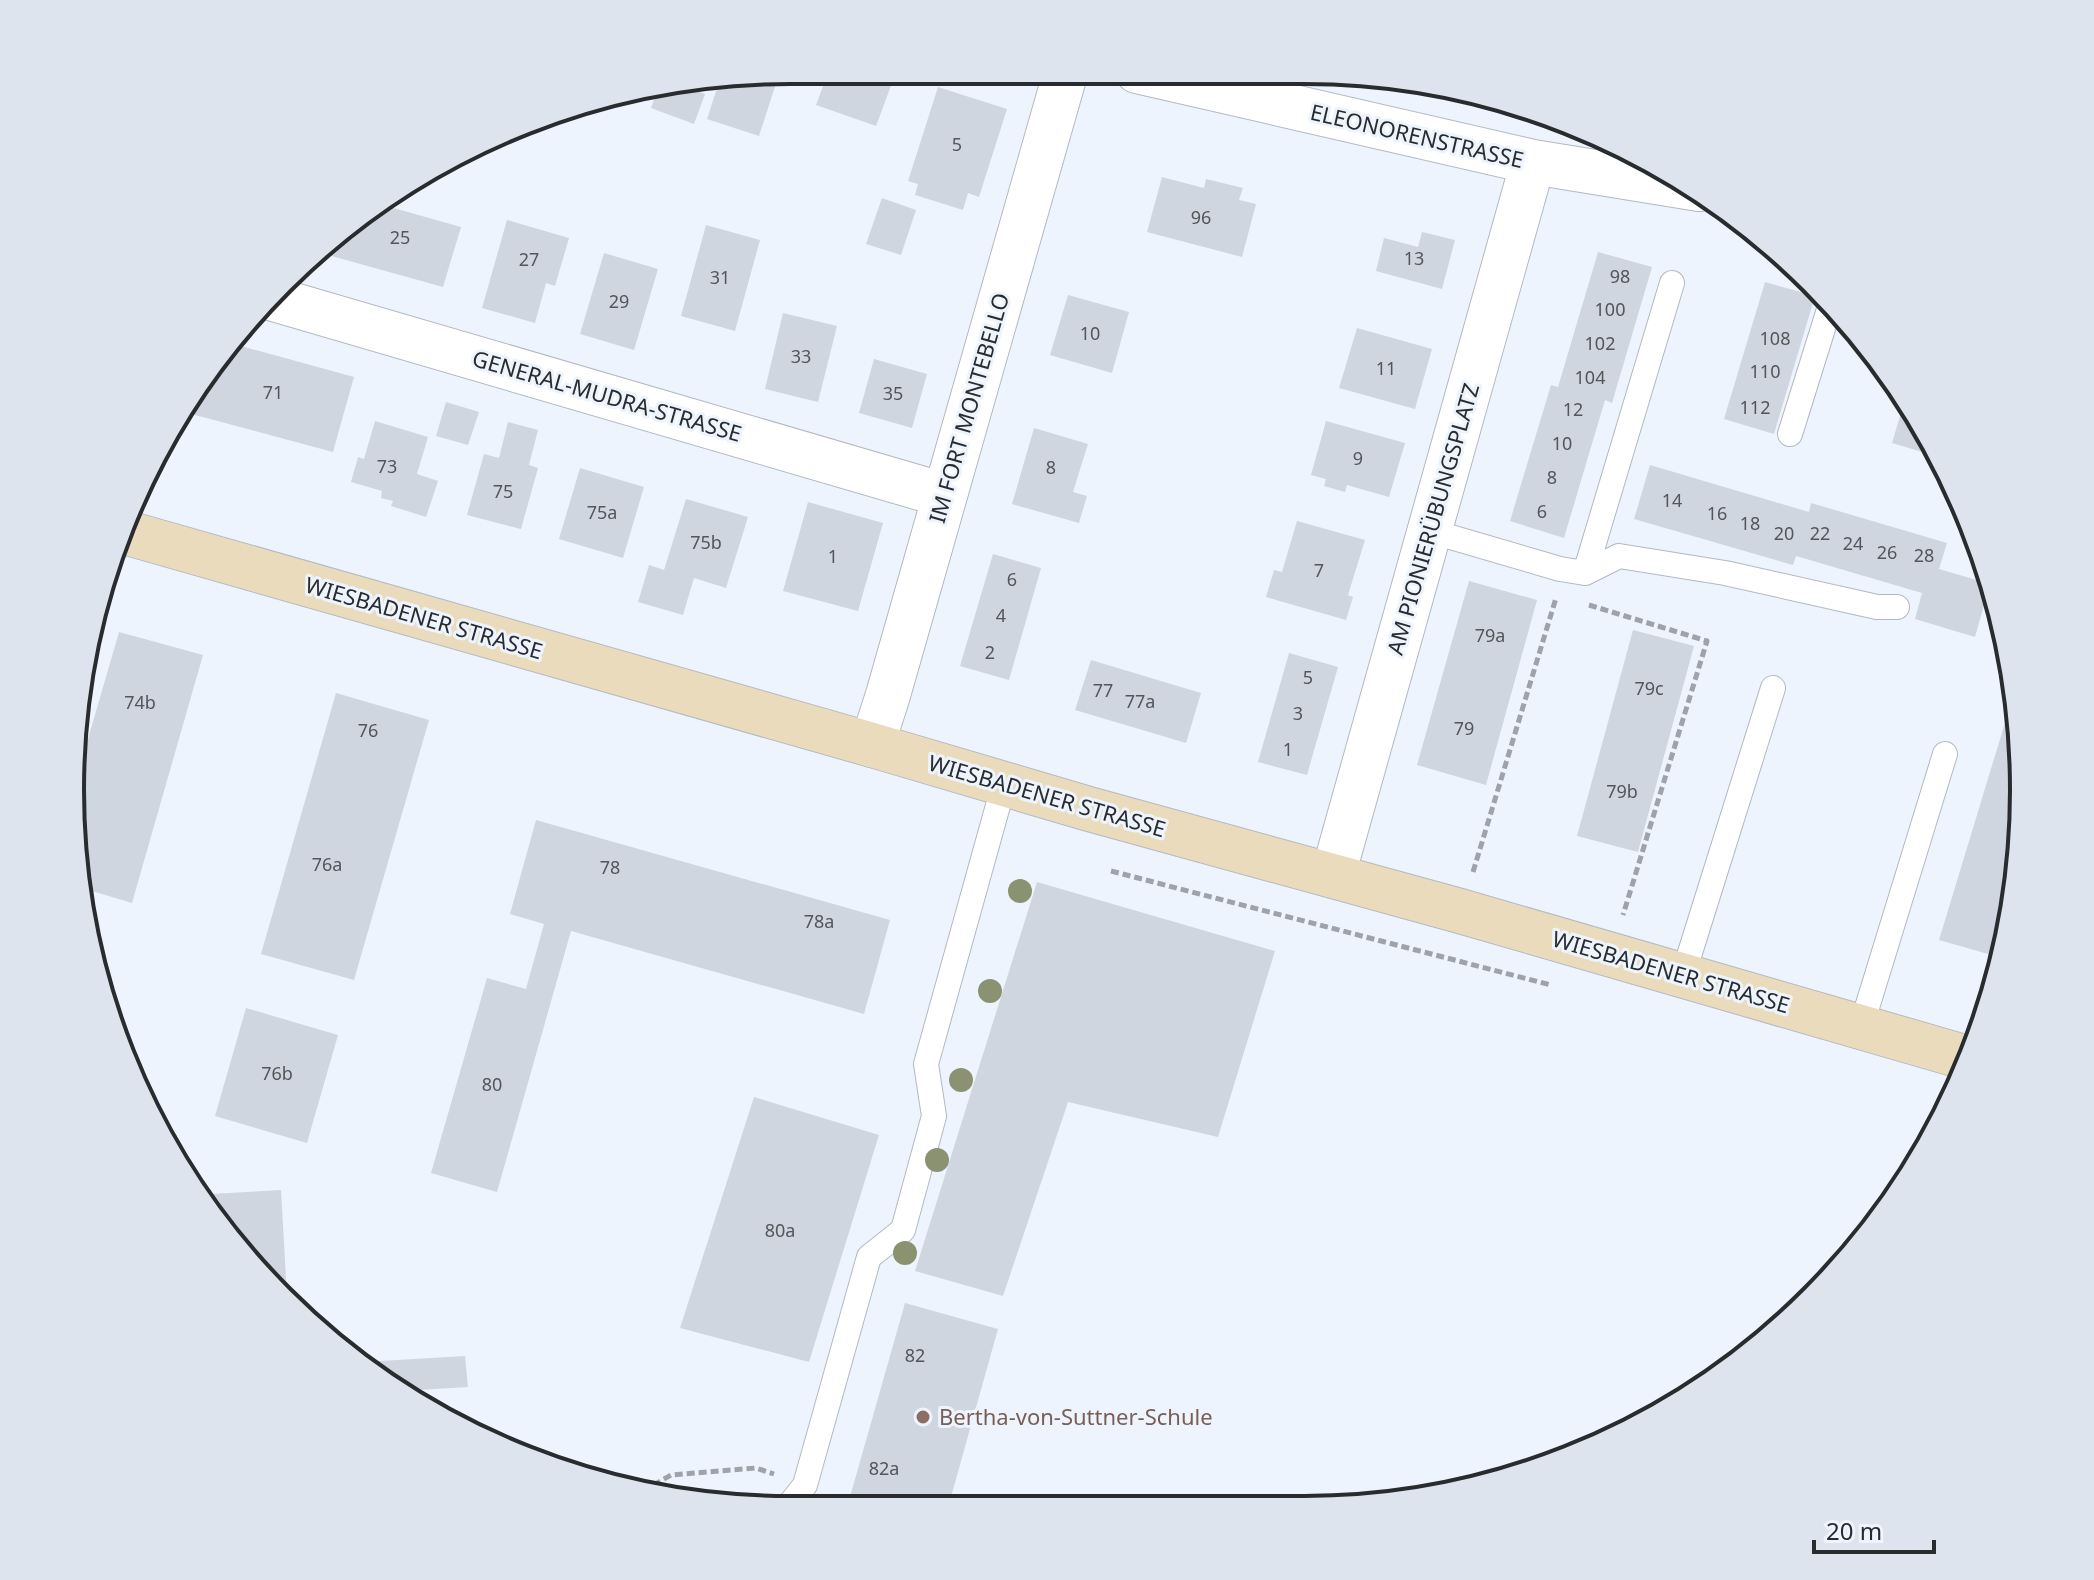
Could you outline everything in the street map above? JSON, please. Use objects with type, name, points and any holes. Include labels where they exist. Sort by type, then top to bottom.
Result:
[{"type":"main road","name":"WIESBADENER STRASSE","points":[[132,534],[1958,1055]]},
{"type":"street","name":"IM FORT MONTEBELLO","points":[[872,745],[1062,84]]},
{"type":"street","name":"ELEONORENSTRASSE","points":[[1194,84],[1533,162],[1664,183]]},
{"type":"street","name":"AM PIONIERÜBUNGSPLATZ","points":[[1333,875],[1533,162]]},
{"type":"street","name":"GENERAL-MUDRA-STRASSE","points":[[281,301],[944,495]]},
{"type":"lane","points":[[1585,573],[1672,283]]},
{"type":"lane","points":[[1790,434],[1827,316]]},
{"type":"lane","points":[[1430,531],[1560,569],[1585,573],[1619,556],[1725,573],[1877,607],[1897,607]]},
{"type":"lane","points":[[1683,975],[1773,688]]},
{"type":"lane","points":[[1861,1027],[1945,754]]},
{"type":"lane","points":[[797,1494],[869,1257],[903,1230],[934,1116],[926,1064],[1004,784]]},
{"type":"path","points":[[1460,911],[1557,595]]},
{"type":"path","points":[[1587,604],[1707,641],[1611,954]]},
{"type":"path","points":[[1111,871],[1556,987]]},
{"type":"path","points":[[657,1483],[671,1475],[756,1468],[797,1494]]},
{"type":"building","points":[[824,84],[892,84],[876,126],[816,105]]},
{"type":"building","points":[[776,85],[759,136],[707,119],[717,88]]},
{"type":"building","points":[[938,87],[1007,109],[979,197],[968,193],[963,210],[915,195],[918,184],[908,181]]},
{"type":"building","points":[[695,90],[705,94],[694,124],[651,108],[655,97]]},
{"type":"building","points":[[1162,177],[1204,188],[1206,179],[1243,188],[1239,200],[1256,204],[1242,257],[1147,232]]},
{"type":"building","points":[[882,198],[916,210],[901,255],[866,244]]},
{"type":"building","points":[[392,207],[461,227],[443,287],[329,255]]},
{"type":"building","points":[[507,220],[569,238],[555,286],[546,283],[535,323],[482,308]]},
{"type":"building","points":[[706,225],[760,240],[735,331],[681,316]]},
{"type":"building","points":[[1422,232],[1455,240],[1442,289],[1376,271],[1384,238],[1418,247]]},
{"type":"building","points":[[1598,252],[1652,267],[1612,403],[1605,400],[1564,538],[1510,521],[1551,385],[1558,387]]},
{"type":"building","points":[[604,253],[658,269],[634,350],[580,334]]},
{"type":"building","points":[[1765,282],[1805,293],[1813,302],[1774,434],[1724,419]]},
{"type":"building","points":[[1068,295],[1129,312],[1112,373],[1050,355]]},
{"type":"building","points":[[783,313],[837,326],[818,402],[765,389]]},
{"type":"building","points":[[1357,328],[1432,349],[1415,409],[1339,388]]},
{"type":"building","points":[[241,346],[354,377],[333,452],[193,414]]},
{"type":"building","points":[[874,359],[927,374],[912,428],[859,413]]},
{"type":"building","points":[[446,402],[479,412],[468,445],[436,436]]},
{"type":"building","points":[[1901,414],[1923,452],[1892,443]]},
{"type":"building","points":[[375,421],[428,437],[417,474],[438,481],[426,517],[391,506],[393,501],[381,498],[382,491],[351,482],[358,457],[364,459]]},
{"type":"building","points":[[1326,421],[1405,443],[1389,497],[1347,485],[1345,492],[1324,486],[1326,479],[1311,475]]},
{"type":"building","points":[[508,422],[538,430],[529,465],[538,468],[521,529],[467,515],[484,454],[499,458]]},
{"type":"building","points":[[1034,428],[1088,444],[1073,492],[1087,496],[1079,523],[1012,504]]},
{"type":"building","points":[[1650,465],[1809,512],[1811,503],[1947,543],[1939,569],[1978,581],[1985,603],[1975,637],[1915,619],[1922,593],[1796,556],[1793,565],[1634,519]]},
{"type":"building","points":[[580,468],[644,487],[623,558],[559,539]]},
{"type":"building","points":[[686,499],[748,517],[726,588],[694,578],[683,615],[638,602],[649,565],[664,570]]},
{"type":"building","points":[[808,502],[883,523],[858,611],[783,591]]},
{"type":"building","points":[[1297,521],[1365,540],[1348,595],[1353,597],[1346,620],[1266,597],[1274,570],[1282,572]]},
{"type":"building","points":[[993,554],[1041,568],[1009,680],[960,666]]},
{"type":"building","points":[[1469,581],[1537,600],[1486,785],[1417,765]]},
{"type":"building","points":[[1633,630],[1694,646],[1638,852],[1577,836]]},
{"type":"building","points":[[119,632],[203,655],[132,903],[92,891],[84,790],[86,746]]},
{"type":"building","points":[[1289,653],[1338,667],[1307,775],[1258,762]]},
{"type":"building","points":[[1091,660],[1201,693],[1186,743],[1075,710]]},
{"type":"building","points":[[336,693],[429,720],[354,980],[261,954]]},
{"type":"building","points":[[2006,720],[2010,790],[2008,836],[2004,882],[1990,955],[1939,940]]},
{"type":"building","points":[[536,820],[890,920],[864,1014],[571,931],[497,1192],[431,1173],[487,978],[526,989],[544,924],[510,914]]},
{"type":"building","points":[[1037,882],[1275,951],[1218,1137],[1068,1102],[1003,1296],[915,1271]]},
{"type":"building","points":[[246,1008],[338,1035],[307,1143],[215,1116]]},
{"type":"building","points":[[754,1097],[879,1135],[809,1362],[680,1328]]},
{"type":"building","points":[[281,1190],[286,1284],[259,1255],[212,1194]]},
{"type":"building","name":"Bertha-von-Suttner-Schule","points":[[905,1303],[998,1329],[951,1496],[850,1496]]},
{"type":"building","points":[[465,1356],[468,1387],[419,1390],[376,1361]]},
{"type":"place","name":"Bertha-von-Suttner-Schule","points":[[923,1417]]}]
